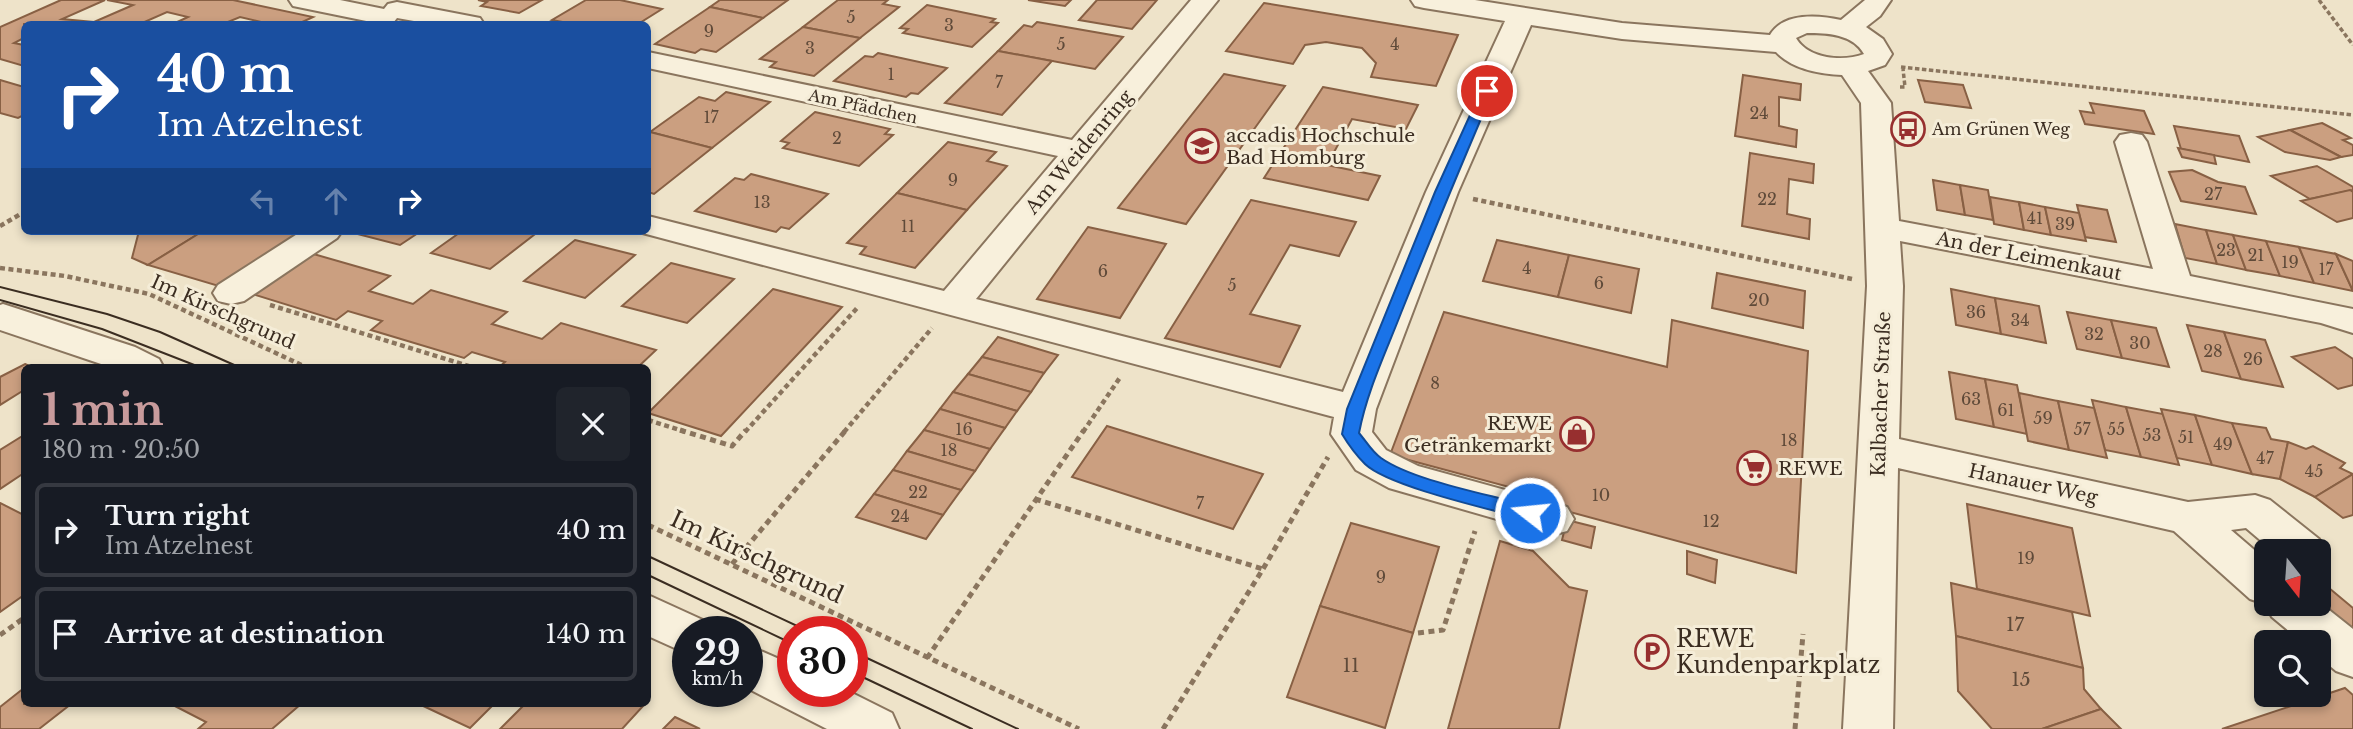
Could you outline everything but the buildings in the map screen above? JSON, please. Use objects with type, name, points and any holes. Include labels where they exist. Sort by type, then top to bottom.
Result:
[{"type":"street","points":[[302,0],[449,21]]},
{"type":"street","name":"Am Weidenring","points":[[953,303],[1205,0]]},
{"type":"street","points":[[1424,0],[1622,31],[1784,44]]},
{"type":"street","points":[[1845,30],[1878,0]]},
{"type":"street","points":[[1521,16],[1442,192],[1353,421],[1371,460],[1385,469],[1552,519]]},
{"type":"street","points":[[1803,25],[1845,30],[1875,47],[1878,54],[1875,59],[1859,65],[1818,63],[1791,52],[1782,38],[1785,32],[1803,25]]},
{"type":"street","name":"Am Pfädchen","points":[[651,61],[1080,151]]},
{"type":"street","name":"Kalbacher Straße","points":[[1859,65],[1876,103],[1885,286],[1868,729]]},
{"type":"street","points":[[2131,142],[2175,284]]},
{"type":"street","points":[[651,227],[1137,352],[1353,421]]},
{"type":"street","name":"An der Leimenkaut","points":[[1884,228],[2327,313],[2353,321]]},
{"type":"street","points":[[231,293],[319,235]]},
{"type":"street","points":[[0,318],[3,316],[121,356],[137,364]]},
{"type":"street","name":"Hanauer Weg","points":[[1878,450],[2188,518],[2255,511],[2289,539]]},
{"type":"street","name":"Hanauer Weg","points":[[2188,518],[2254,574]]},
{"type":"street","points":[[651,616],[672,627]]},
{"type":"street","name":"Hanauer Weg","points":[[2304,616],[2353,657]]},
{"type":"street","points":[[831,707],[874,729]]},
{"type":"path","points":[[2319,0],[2353,45]]},
{"type":"path","points":[[1859,65],[2353,115]]},
{"type":"path","points":[[1442,192],[1837,276]]},
{"type":"path","points":[[0,226],[21,214]]},
{"type":"path","name":"Im Kirschgrund","points":[[0,268],[65,276],[149,293],[300,364]]},
{"type":"path","points":[[651,421],[732,446],[878,284]]},
{"type":"path","points":[[732,564],[953,303]]},
{"type":"path","points":[[268,304],[462,364]]},
{"type":"path","points":[[927,658],[1137,352]]},
{"type":"path","points":[[1163,729],[1262,569],[1326,458],[1353,421]]},
{"type":"path","points":[[1035,499],[1262,569]]},
{"type":"path","points":[[1418,633],[1443,631],[1485,500]]},
{"type":"path","name":"Im Kirschgrund","points":[[651,526],[1079,729]]},
{"type":"path","points":[[0,635],[21,620]]},
{"type":"path","points":[[1795,729],[1804,634]]},
{"type":"tram line","points":[[0,287],[107,314],[160,332],[232,364]]},
{"type":"tram line","points":[[0,300],[102,329],[192,364]]},
{"type":"tram line","points":[[651,557],[777,617]]},
{"type":"tram line","points":[[651,576],[777,636]]},
{"type":"tram line","points":[[868,659],[1018,729]]},
{"type":"tram line","points":[[868,680],[972,729]]},
{"type":"place","name":"Am Grünen Weg","points":[[1908,129]]},
{"type":"place","name":"accadis Hochschule Bad Homburg","points":[[1202,146]]},
{"type":"place","name":"REWE Getränkemarkt","points":[[1577,434]]},
{"type":"place","name":"REWE","points":[[1754,468]]},
{"type":"place","name":"REWE Kundenparkplatz","points":[[1652,652]]},
{"type":"route","points":[[1487,91],[1442,192],[1384,337],[1356,409],[1351,434],[1371,460],[1385,469],[1428,485],[1530,513]]}]
